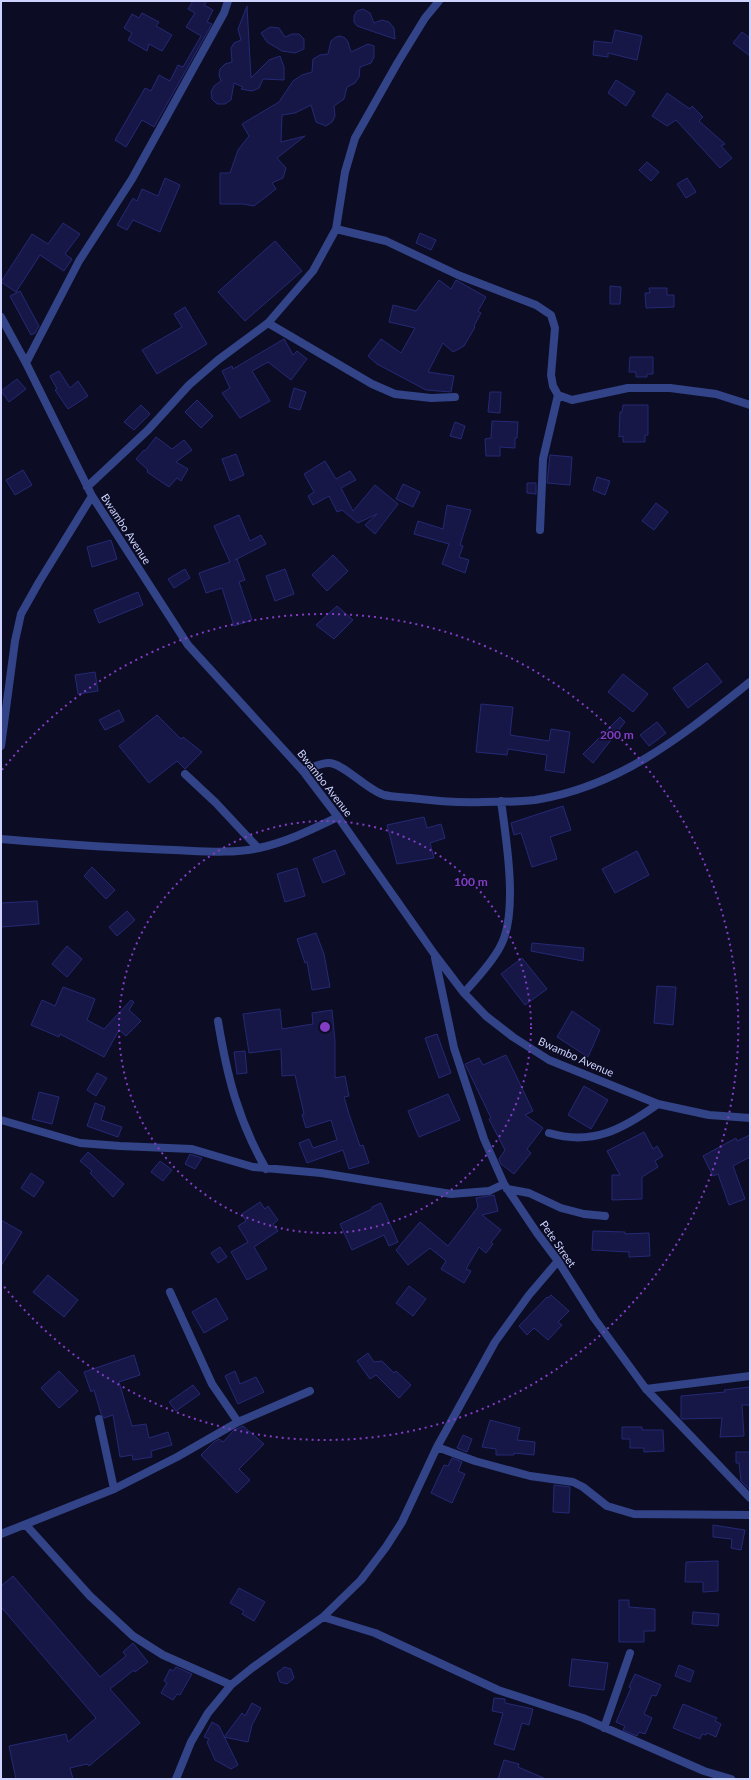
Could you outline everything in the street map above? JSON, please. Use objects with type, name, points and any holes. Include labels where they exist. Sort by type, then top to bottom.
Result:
[{"type":"street","points":[[26,363],[79,261],[132,179],[224,13],[228,1]]},
{"type":"street","points":[[87,487],[148,430],[189,385],[218,360],[268,324],[313,270],[336,229],[345,172],[355,138],[425,18],[439,1]]},
{"type":"street","points":[[336,229],[386,241],[458,275],[536,304],[551,316],[555,328],[551,375],[553,386],[558,395],[572,400],[628,388],[670,388],[716,394],[750,405]]},
{"type":"street","name":"Bwambo Avenue","points":[[1,317],[26,363],[92,496],[188,645],[303,771],[338,817],[435,955],[464,993],[486,1016],[533,1051],[549,1060],[658,1104],[709,1114],[750,1118]]},
{"type":"street","points":[[268,324],[372,384],[395,394],[431,398],[455,397]]},
{"type":"street","points":[[540,530],[543,458],[558,395]]},
{"type":"street","points":[[1,746],[15,641],[21,614],[92,496]]},
{"type":"street","points":[[303,771],[319,765],[330,763],[340,767],[368,788],[384,795],[455,803],[534,800],[563,794],[586,787],[625,771],[676,740],[750,682]]},
{"type":"street","points":[[185,774],[216,803],[258,848]]},
{"type":"street","points":[[464,993],[501,946],[507,923],[510,896],[508,861],[501,802]]},
{"type":"street","points":[[1,839],[110,848],[234,850],[258,848],[305,833],[338,817]]},
{"type":"street","name":"Pete Street","points":[[435,955],[454,1048],[484,1139],[506,1187],[558,1261],[594,1318],[646,1390],[750,1498]]},
{"type":"street","points":[[218,1021],[223,1053],[235,1102],[248,1137],[266,1169]]},
{"type":"street","points":[[549,1133],[574,1138],[606,1134],[631,1123],[658,1104]]},
{"type":"street","points":[[1,1120],[80,1143],[192,1149],[241,1164],[266,1169],[321,1173],[451,1194],[488,1191],[506,1187],[529,1193],[561,1208],[584,1214],[605,1216]]},
{"type":"street","points":[[176,1779],[191,1742],[208,1714],[231,1685],[323,1617],[361,1580],[386,1547],[402,1522],[437,1446],[495,1342],[529,1295],[558,1261]]},
{"type":"street","points":[[170,1292],[212,1384],[238,1422]]},
{"type":"street","points":[[646,1390],[750,1376]]},
{"type":"street","points":[[1,1534],[114,1489],[177,1457],[238,1422],[310,1391]]},
{"type":"street","points":[[99,1419],[114,1489]]},
{"type":"street","points":[[437,1446],[474,1461],[530,1476],[573,1482],[583,1487],[607,1506],[634,1514],[750,1515]]},
{"type":"street","points":[[26,1524],[90,1596],[133,1636],[163,1655],[231,1685]]},
{"type":"street","points":[[323,1617],[375,1633],[498,1690],[583,1718],[704,1771],[731,1779]]},
{"type":"street","points":[[604,1728],[630,1653]]},
{"type":"building","points":[[193,1],[207,1],[204,5],[213,10],[207,22],[212,24],[154,127],[142,120],[126,147],[115,140],[145,88],[151,91],[159,75],[170,81],[178,65],[183,67],[201,36],[186,27],[195,13],[188,9]]},
{"type":"building","points":[[247,6],[251,78],[269,60],[280,56],[284,67],[284,80],[263,79],[259,88],[252,91],[241,89],[243,87],[234,83],[231,100],[225,104],[217,104],[212,99],[211,92],[214,86],[221,81],[219,75],[220,69],[225,64],[232,62],[231,48],[234,43],[241,40],[238,29]]},
{"type":"building","points":[[363,9],[370,13],[374,23],[382,20],[389,22],[394,28],[395,39],[357,26],[354,22],[354,16],[357,11]]},
{"type":"building","points":[[142,13],[159,22],[156,26],[172,35],[162,51],[149,44],[147,51],[128,40],[132,33],[124,28],[132,14],[139,18]]},
{"type":"building","points":[[270,27],[279,28],[285,37],[292,34],[299,34],[304,39],[304,49],[295,53],[282,51],[267,42],[261,33]]},
{"type":"building","points":[[615,30],[642,36],[637,60],[608,53],[608,57],[593,55],[594,41],[612,43]]},
{"type":"building","points":[[742,32],[750,38],[750,56],[733,43]]},
{"type":"building","points":[[340,36],[345,38],[348,42],[351,52],[368,44],[374,46],[374,57],[371,63],[360,67],[359,77],[355,83],[347,87],[344,99],[334,106],[335,116],[332,122],[326,126],[316,122],[311,105],[295,113],[282,115],[281,142],[305,136],[277,158],[286,168],[283,178],[272,183],[276,189],[254,206],[243,204],[220,204],[220,173],[230,173],[238,150],[249,136],[242,124],[279,102],[293,81],[302,75],[312,72],[313,59],[320,55],[328,54],[331,41]]},
{"type":"building","points":[[616,80],[635,92],[626,106],[608,93]]},
{"type":"building","points":[[667,93],[690,109],[692,106],[703,117],[699,121],[725,144],[721,146],[732,158],[720,168],[676,120],[667,126],[652,116]]},
{"type":"building","points":[[647,162],[659,172],[651,181],[639,170]]},
{"type":"building","points":[[165,178],[180,185],[160,232],[133,220],[127,230],[117,225],[133,198],[137,201],[142,189],[158,196]]},
{"type":"building","points":[[687,178],[696,192],[686,198],[677,184]]},
{"type":"building","points":[[63,223],[80,234],[65,254],[72,259],[64,271],[40,255],[16,292],[1,282],[32,234],[48,244]]},
{"type":"building","points":[[420,233],[436,240],[431,250],[416,243]]},
{"type":"building","points":[[275,241],[302,271],[245,321],[218,292]]},
{"type":"building","points":[[439,280],[451,289],[456,280],[486,297],[478,311],[481,313],[474,326],[475,327],[464,346],[453,352],[443,343],[428,372],[454,376],[451,392],[426,390],[377,364],[368,356],[381,339],[401,353],[415,328],[389,322],[393,305],[416,311]]},
{"type":"building","points":[[610,286],[621,287],[620,304],[610,304]]},
{"type":"building","points":[[649,288],[667,288],[667,295],[674,295],[674,307],[646,308],[645,293],[650,293]]},
{"type":"building","points":[[20,291],[39,326],[35,333],[31,335],[10,296]]},
{"type":"building","points":[[185,307],[207,344],[157,374],[142,350],[182,327],[174,314]]},
{"type":"building","points":[[284,339],[293,355],[297,351],[307,359],[291,380],[268,362],[252,371],[270,401],[240,418],[222,393],[230,388],[222,371],[232,366],[233,369]]},
{"type":"building","points":[[630,357],[653,357],[653,374],[647,374],[647,377],[636,377],[636,372],[629,372]]},
{"type":"building","points":[[59,371],[70,388],[78,381],[88,396],[68,409],[55,390],[57,389],[50,376]]},
{"type":"building","points":[[17,379],[26,389],[9,402],[1,391]]},
{"type":"building","points":[[294,388],[306,392],[300,410],[289,407]]},
{"type":"building","points":[[490,392],[501,392],[500,413],[488,412]]},
{"type":"building","points":[[197,400],[213,416],[201,428],[185,412]]},
{"type":"building","points":[[141,405],[150,414],[134,430],[124,422]]},
{"type":"building","points":[[623,405],[648,405],[648,435],[645,435],[645,442],[623,442],[623,436],[619,437],[620,412],[622,412]]},
{"type":"building","points":[[492,421],[518,422],[515,448],[500,447],[500,456],[486,456],[485,439],[491,438]]},
{"type":"building","points":[[455,422],[465,426],[461,439],[450,436]]},
{"type":"building","points":[[156,437],[172,449],[184,440],[192,450],[176,462],[188,469],[181,481],[177,478],[169,487],[147,472],[148,470],[136,459],[144,450],[145,451]]},
{"type":"building","points":[[236,454],[244,475],[230,481],[222,459]]},
{"type":"building","points":[[550,455],[572,457],[570,485],[547,483]]},
{"type":"building","points":[[325,461],[336,479],[350,471],[356,480],[341,488],[353,511],[375,485],[398,504],[375,534],[365,525],[377,514],[358,523],[342,510],[337,512],[329,496],[313,505],[308,496],[314,492],[304,474]]},
{"type":"building","points":[[23,470],[32,485],[15,495],[6,480]]},
{"type":"building","points":[[597,477],[610,481],[605,495],[593,490]]},
{"type":"building","points":[[527,483],[536,483],[536,494],[527,493]]},
{"type":"building","points":[[403,484],[420,492],[413,507],[396,499]]},
{"type":"building","points":[[656,503],[668,512],[654,530],[642,521]]},
{"type":"building","points":[[447,505],[471,510],[460,545],[463,546],[459,557],[469,560],[465,573],[442,564],[449,544],[414,534],[418,521],[443,529]]},
{"type":"building","points":[[239,515],[250,541],[261,535],[266,544],[235,560],[237,559],[245,580],[239,582],[252,620],[234,626],[222,588],[206,593],[199,573],[230,562],[214,526]]},
{"type":"building","points":[[111,540],[117,559],[92,567],[87,547]]},
{"type":"building","points":[[333,555],[348,571],[327,591],[312,575]]},
{"type":"building","points":[[185,569],[190,578],[174,588],[168,579]]},
{"type":"building","points":[[285,569],[294,594],[275,601],[266,576]]},
{"type":"building","points":[[138,592],[143,605],[99,623],[94,610]]},
{"type":"building","points":[[337,606],[353,620],[334,639],[316,625]]},
{"type":"building","points":[[707,663],[722,682],[688,708],[673,688]]},
{"type":"building","points":[[95,672],[98,691],[78,694],[75,675]]},
{"type":"building","points":[[623,674],[648,694],[633,712],[608,692]]},
{"type":"building","points":[[481,704],[513,707],[510,735],[549,741],[551,729],[570,732],[564,773],[545,770],[547,755],[508,749],[507,755],[476,752]]},
{"type":"building","points":[[119,710],[124,721],[105,730],[99,720]]},
{"type":"building","points":[[157,715],[181,739],[183,737],[202,752],[185,769],[177,761],[149,783],[119,746]]},
{"type":"building","points":[[620,717],[625,722],[593,763],[583,754]]},
{"type":"building","points":[[657,722],[666,733],[649,746],[640,735]]},
{"type":"building","points":[[563,806],[571,830],[550,837],[557,859],[532,867],[521,833],[514,835],[511,823]]},
{"type":"building","points":[[424,817],[427,828],[441,824],[445,838],[430,843],[434,858],[397,864],[387,825]]},
{"type":"building","points":[[335,850],[345,874],[323,883],[313,859]]},
{"type":"building","points":[[637,851],[649,875],[615,893],[602,869]]},
{"type":"building","points":[[92,867],[115,890],[106,899],[84,876]]},
{"type":"building","points":[[297,868],[305,896],[285,902],[277,874]]},
{"type":"building","points":[[37,901],[39,924],[1,927],[1,903]]},
{"type":"building","points":[[127,911],[135,920],[117,936],[109,927]]},
{"type":"building","points":[[316,933],[324,954],[330,987],[312,990],[307,962],[305,963],[297,939]]},
{"type":"building","points":[[532,943],[584,948],[583,961],[531,951]]},
{"type":"building","points":[[67,946],[82,959],[67,977],[52,964]]},
{"type":"building","points":[[522,958],[547,989],[525,1005],[501,974]]},
{"type":"building","points":[[657,986],[676,987],[673,1025],[654,1023]]},
{"type":"building","points":[[63,987],[95,999],[87,1020],[104,1029],[131,1000],[134,1002],[129,1010],[141,1021],[126,1036],[119,1030],[104,1057],[60,1034],[59,1037],[31,1025],[42,1000],[55,1006]]},
{"type":"building","points":[[280,1009],[282,1029],[313,1024],[312,1013],[332,1010],[335,1041],[335,1078],[345,1076],[349,1096],[344,1097],[360,1146],[363,1145],[369,1163],[349,1169],[343,1150],[307,1163],[299,1143],[309,1139],[313,1148],[337,1140],[331,1120],[306,1128],[302,1115],[304,1114],[295,1075],[282,1076],[281,1049],[249,1053],[243,1014]]},
{"type":"building","points":[[572,1011],[600,1030],[588,1057],[557,1037]]},
{"type":"building","points":[[437,1034],[451,1073],[439,1078],[425,1038]]},
{"type":"building","points":[[245,1051],[247,1073],[237,1074],[234,1052]]},
{"type":"building","points":[[506,1055],[533,1111],[525,1115],[543,1128],[527,1149],[531,1153],[514,1174],[501,1164],[499,1159],[505,1150],[489,1119],[491,1118],[465,1064],[479,1058],[483,1065]]},
{"type":"building","points":[[97,1073],[107,1078],[96,1096],[87,1090]]},
{"type":"building","points":[[584,1086],[608,1100],[591,1129],[568,1115]]},
{"type":"building","points":[[39,1092],[59,1097],[52,1124],[32,1119]]},
{"type":"building","points":[[448,1094],[460,1120],[419,1137],[408,1111]]},
{"type":"building","points":[[95,1103],[105,1107],[101,1120],[122,1127],[118,1137],[87,1126]]},
{"type":"building","points":[[644,1132],[653,1149],[657,1146],[663,1156],[655,1161],[658,1167],[642,1177],[642,1199],[612,1200],[612,1175],[620,1175],[607,1151]]},
{"type":"building","points":[[750,1135],[750,1157],[733,1166],[745,1199],[729,1205],[718,1174],[713,1176],[703,1156],[736,1138],[737,1141]]},
{"type":"building","points":[[88,1152],[124,1184],[113,1197],[90,1173],[92,1171],[80,1161]]},
{"type":"building","points":[[190,1154],[202,1158],[195,1169],[185,1164]]},
{"type":"building","points":[[160,1161],[172,1170],[163,1181],[151,1172]]},
{"type":"building","points":[[31,1173],[44,1182],[34,1197],[21,1188]]},
{"type":"building","points":[[494,1195],[498,1211],[482,1215],[501,1230],[491,1242],[493,1244],[486,1253],[479,1247],[466,1269],[471,1271],[464,1283],[441,1269],[446,1261],[430,1248],[408,1265],[396,1250],[420,1222],[448,1246],[478,1207],[476,1198]]},
{"type":"building","points":[[260,1202],[265,1209],[268,1206],[278,1220],[273,1224],[278,1231],[254,1247],[267,1269],[247,1280],[231,1252],[248,1242],[238,1226],[246,1221],[242,1214]]},
{"type":"building","points":[[381,1203],[398,1242],[389,1246],[384,1235],[352,1250],[340,1224],[372,1209],[372,1207]]},
{"type":"building","points":[[1,1220],[22,1232],[1,1266]]},
{"type":"building","points":[[593,1231],[625,1232],[625,1234],[649,1233],[650,1256],[629,1257],[629,1252],[592,1250]]},
{"type":"building","points":[[220,1247],[227,1257],[218,1263],[211,1253]]},
{"type":"building","points":[[48,1275],[78,1300],[64,1317],[33,1292]]},
{"type":"building","points":[[409,1286],[426,1299],[413,1316],[396,1303]]},
{"type":"building","points":[[551,1295],[569,1311],[558,1322],[562,1325],[548,1340],[534,1328],[527,1335],[519,1326],[547,1297],[548,1298]]},
{"type":"building","points":[[216,1298],[228,1319],[204,1333],[192,1312]]},
{"type":"building","points":[[368,1353],[374,1362],[382,1361],[394,1373],[396,1371],[411,1385],[399,1398],[376,1375],[370,1379],[357,1361]]},
{"type":"building","points":[[134,1355],[140,1375],[119,1382],[132,1426],[146,1424],[149,1438],[168,1432],[172,1445],[151,1451],[152,1457],[133,1460],[132,1455],[120,1457],[113,1415],[104,1418],[101,1414],[94,1390],[91,1392],[84,1372]]},
{"type":"building","points":[[59,1371],[78,1391],[59,1408],[41,1388]]},
{"type":"building","points":[[235,1371],[240,1384],[256,1377],[264,1392],[238,1404],[225,1376]]},
{"type":"building","points":[[193,1385],[200,1394],[176,1411],[169,1402]]},
{"type":"building","points":[[750,1387],[750,1405],[742,1405],[744,1436],[720,1437],[722,1418],[681,1418],[681,1396],[725,1392],[724,1390]]},
{"type":"building","points":[[490,1420],[520,1428],[517,1440],[535,1442],[534,1455],[514,1453],[514,1455],[496,1455],[496,1449],[482,1447]]},
{"type":"building","points":[[243,1426],[264,1444],[239,1469],[250,1480],[237,1493],[201,1455],[214,1442],[219,1439],[223,1442],[234,1430]]},
{"type":"building","points":[[622,1427],[642,1427],[642,1430],[663,1430],[664,1451],[644,1452],[644,1448],[630,1448],[630,1439],[622,1439]]},
{"type":"building","points":[[463,1435],[472,1439],[467,1452],[457,1448]]},
{"type":"building","points":[[736,1452],[750,1452],[750,1490],[741,1481],[739,1463],[736,1463]]},
{"type":"building","points":[[452,1458],[462,1462],[458,1471],[465,1474],[452,1503],[431,1493],[444,1465],[448,1466]]},
{"type":"building","points":[[554,1485],[570,1487],[569,1513],[553,1512]]},
{"type":"building","points":[[713,1525],[745,1530],[741,1550],[731,1548],[732,1539],[713,1537]]},
{"type":"building","points":[[718,1561],[718,1591],[703,1592],[703,1582],[685,1582],[686,1562]]},
{"type":"building","points":[[13,1576],[100,1677],[126,1656],[123,1652],[133,1643],[148,1662],[135,1672],[134,1670],[110,1689],[140,1723],[89,1766],[87,1764],[70,1768],[73,1779],[16,1779],[9,1746],[66,1734],[68,1742],[96,1718],[1,1607],[1,1586]]},
{"type":"building","points":[[239,1588],[265,1602],[254,1621],[242,1614],[244,1611],[230,1603]]},
{"type":"building","points":[[619,1600],[629,1600],[629,1607],[655,1609],[655,1631],[644,1631],[644,1642],[619,1642]]},
{"type":"building","points":[[693,1612],[719,1614],[718,1626],[692,1624]]},
{"type":"building","points":[[572,1659],[608,1663],[604,1690],[569,1686]]},
{"type":"building","points":[[679,1665],[694,1671],[690,1682],[675,1676]]},
{"type":"building","points":[[176,1667],[192,1674],[180,1695],[177,1694],[173,1700],[161,1693],[167,1683],[164,1681],[170,1669],[173,1671]]},
{"type":"building","points":[[284,1667],[291,1669],[294,1678],[287,1684],[280,1682],[277,1673]]},
{"type":"building","points":[[635,1674],[661,1685],[656,1696],[652,1695],[644,1714],[652,1718],[645,1734],[639,1732],[637,1736],[623,1730],[625,1726],[616,1722],[631,1688],[629,1687]]},
{"type":"building","points":[[494,1698],[505,1699],[505,1703],[533,1709],[529,1725],[522,1723],[514,1750],[494,1744],[503,1713],[492,1711]]},
{"type":"building","points":[[252,1703],[261,1708],[252,1725],[248,1742],[224,1737],[242,1713],[245,1716]]},
{"type":"building","points":[[683,1704],[717,1718],[715,1721],[721,1724],[716,1737],[707,1733],[706,1735],[702,1734],[700,1739],[673,1728]]},
{"type":"building","points":[[212,1722],[219,1726],[238,1765],[231,1769],[215,1760],[207,1742],[209,1739],[204,1737]]},
{"type":"building","points":[[504,1760],[519,1764],[518,1767],[546,1779],[498,1779]]}]
